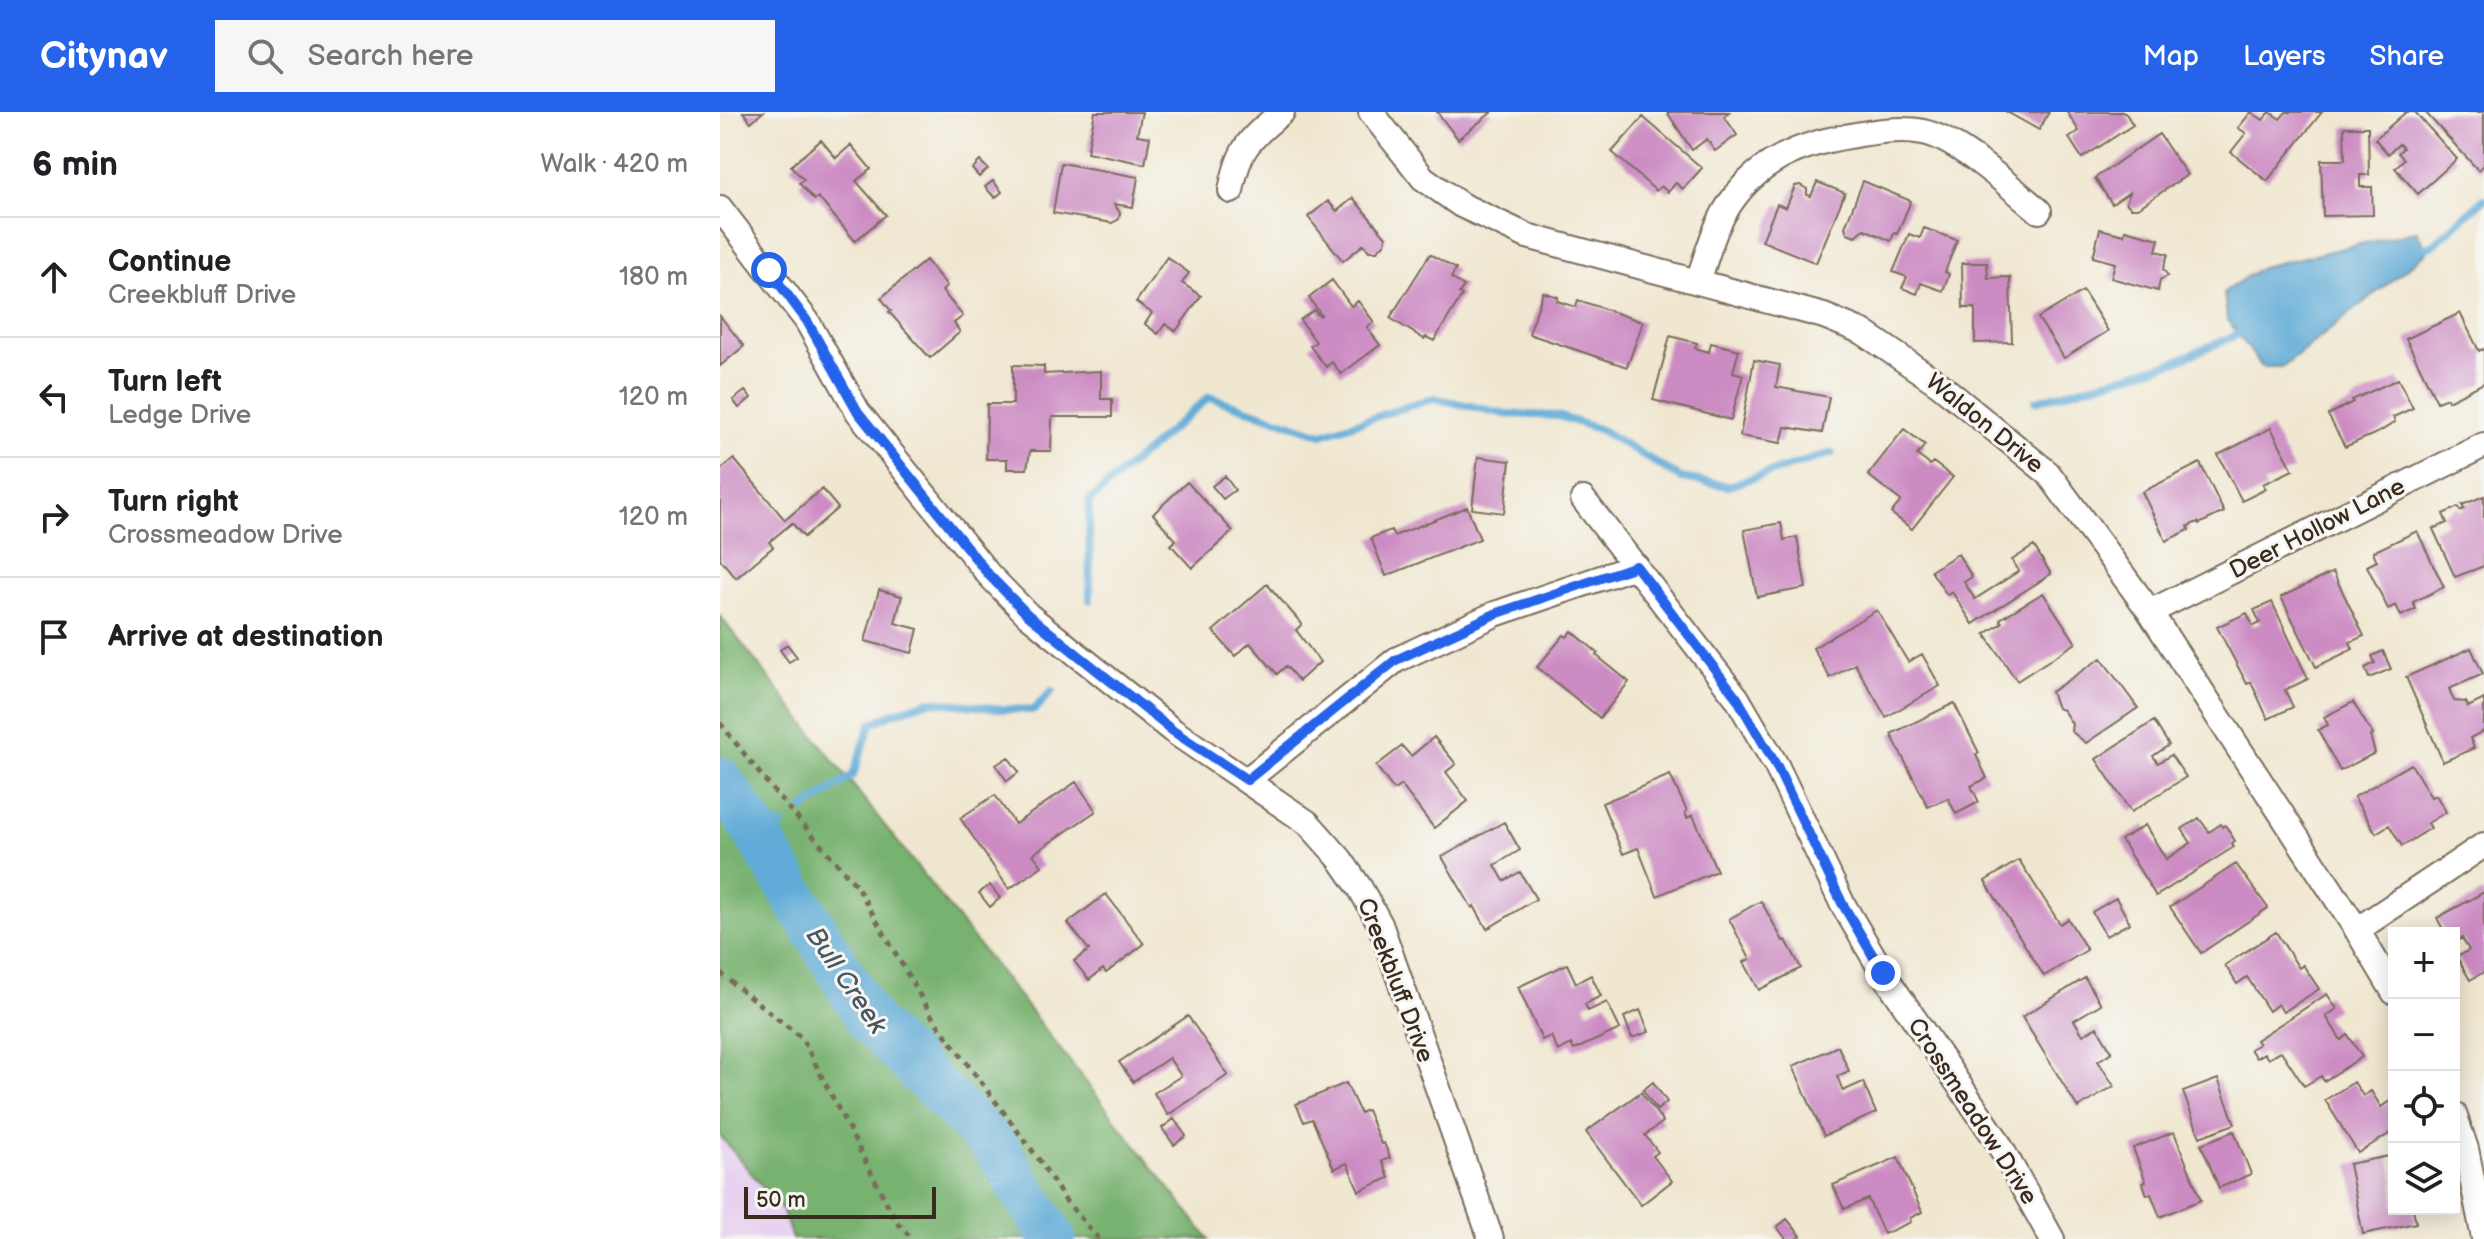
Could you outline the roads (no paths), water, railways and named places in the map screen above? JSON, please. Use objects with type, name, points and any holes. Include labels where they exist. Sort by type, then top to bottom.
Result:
[{"type":"street","points":[[1231,191],[1236,163],[1248,141],[1282,112]]},
{"type":"street","name":"Waldon Drive","points":[[1371,112],[1423,178],[1461,205],[1527,236],[1824,316],[1863,332],[1939,384],[2048,473],[2150,612],[2388,982]]},
{"type":"street","points":[[1698,281],[1719,222],[1745,184],[1779,156],[1819,140],[1874,132],[1924,132],[1991,171],[2039,211]]},
{"type":"street","name":"Creekbluff Drive","points":[[720,208],[807,321],[858,412],[989,575],[1028,615],[1161,722],[1308,823],[1340,859],[1373,912],[1491,1239]]},
{"type":"street","name":"Deer Hollow Lane","points":[[2150,612],[2484,445]]},
{"type":"street","name":"Crossmeadow Drive","points":[[1583,499],[1737,698],[1776,765],[1842,903],[1883,973],[1996,1139],[2052,1239]]},
{"type":"street","points":[[1247,780],[1396,660],[1495,614],[1636,566]]},
{"type":"street","points":[[2357,930],[2484,845]]},
{"type":"street","points":[[2460,1132],[2484,1238]]},
{"type":"water","points":[[2417,231],[2427,252],[2283,367],[2262,367],[2227,319],[2224,292],[2261,267]]},
{"type":"waterway","points":[[2416,252],[2433,245],[2484,199]]},
{"type":"waterway","points":[[2036,401],[2174,362],[2248,330]]},
{"type":"waterway","points":[[1090,600],[1089,501],[1209,397],[1322,434],[1434,398],[1505,414],[1558,416],[1601,430],[1681,478],[1728,486],[1832,453]]},
{"type":"waterway","points":[[804,809],[853,775],[871,724],[891,714],[930,701],[1034,710],[1052,691]]},
{"type":"waterway","name":"Bull Creek","points":[[720,780],[751,824],[871,1023],[998,1150],[1053,1239]]},
{"type":"waterway","points":[[761,839],[782,825]]}]
